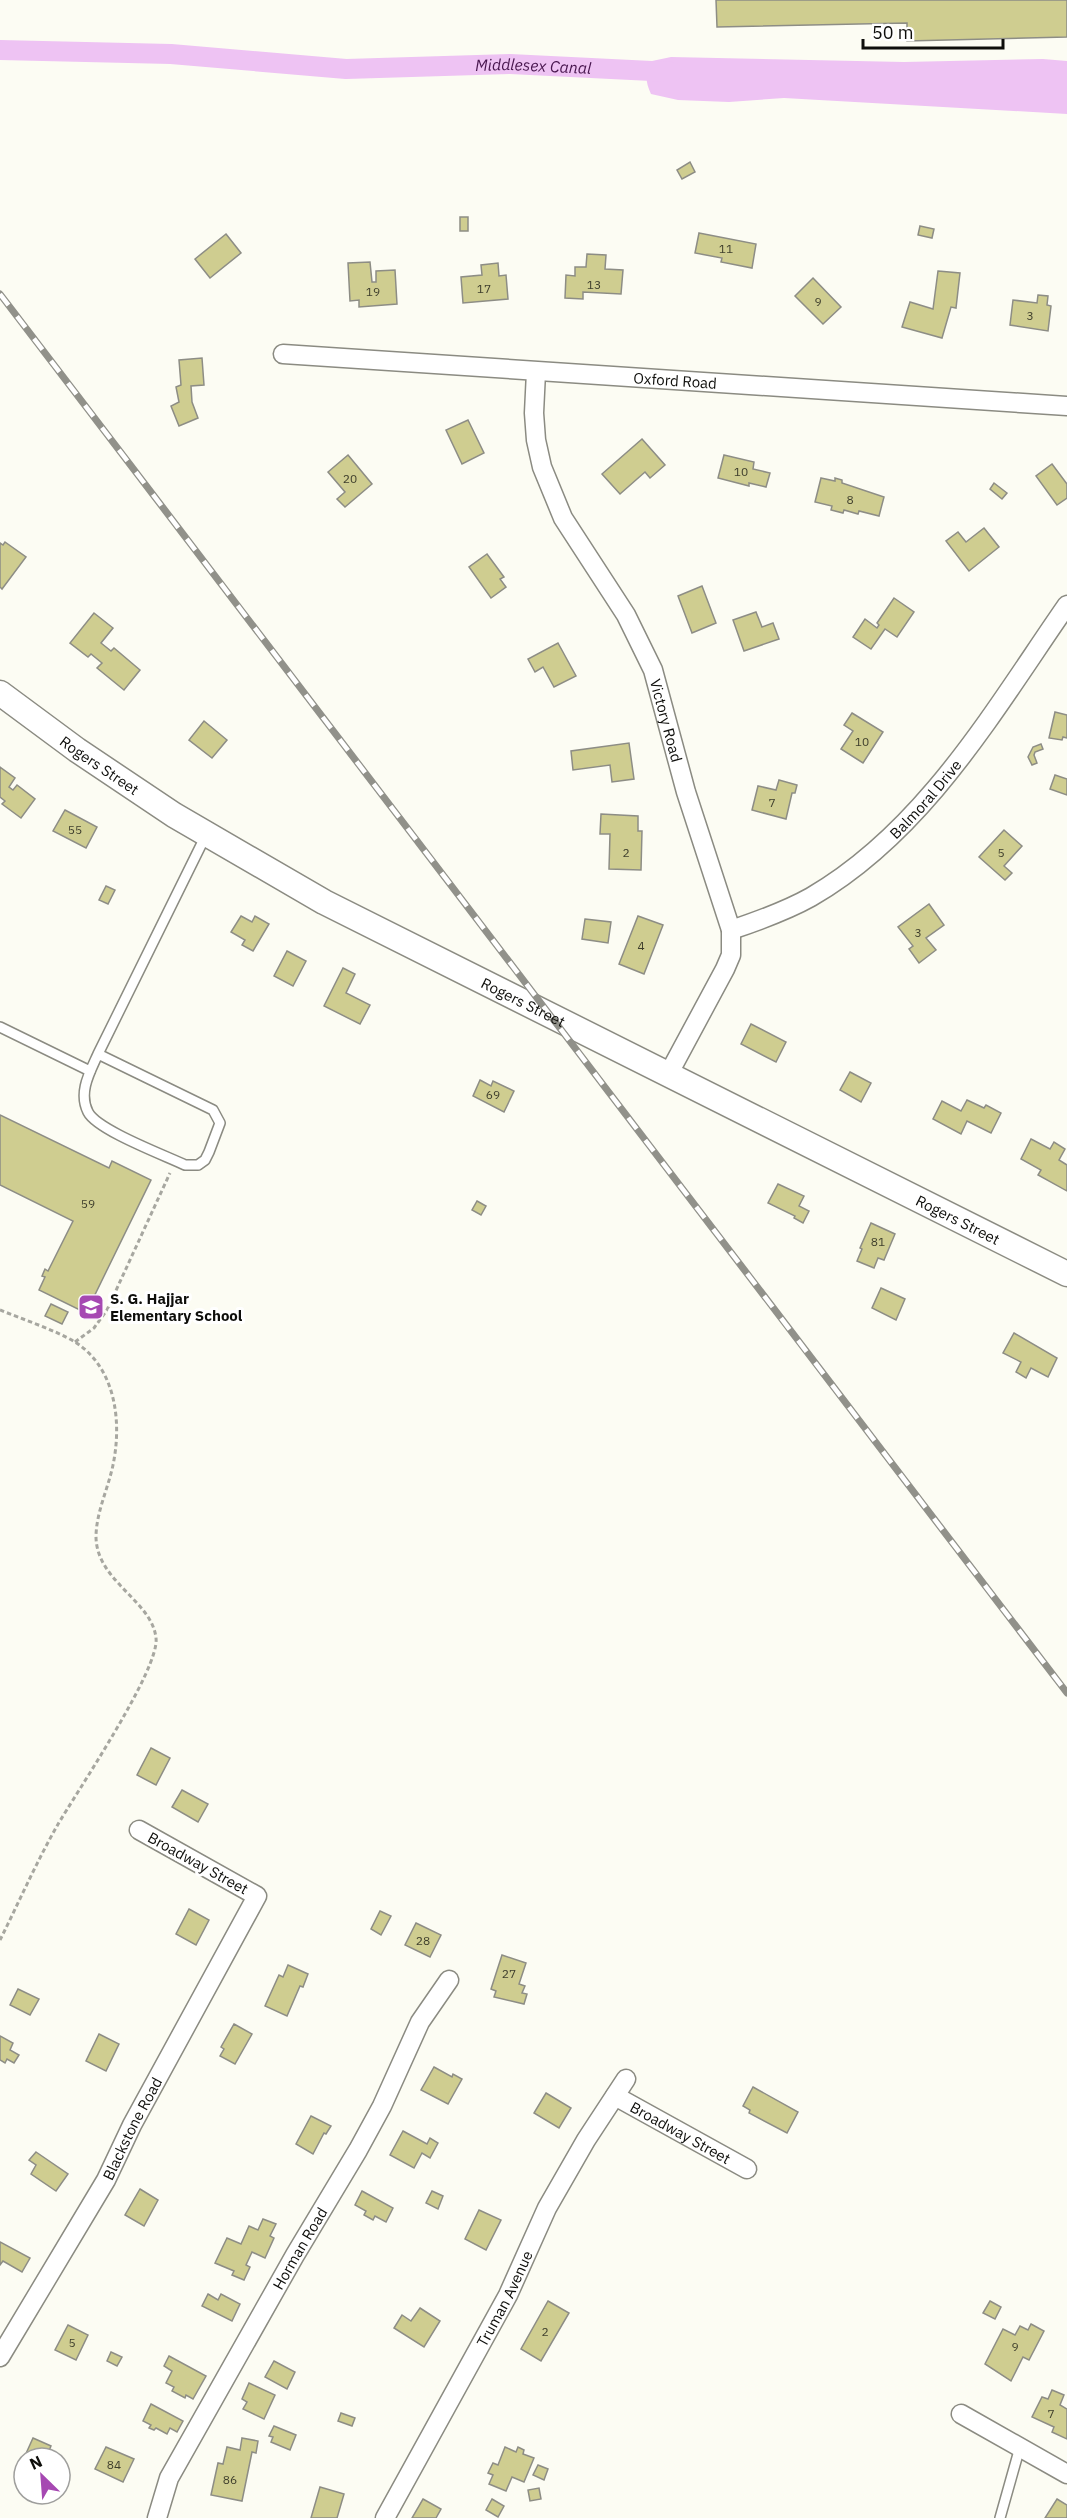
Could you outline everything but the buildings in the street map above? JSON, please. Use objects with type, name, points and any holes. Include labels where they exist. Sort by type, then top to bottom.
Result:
[{"type":"main road","name":"Rogers Street","points":[[0,693],[86,756],[206,835],[358,920],[1067,1275]]},
{"type":"street","name":"Oxford Road","points":[[283,354],[1067,406]]},
{"type":"street","name":"Victory Road","points":[[536,372],[534,413],[536,440],[548,485],[563,518],[626,615],[652,670],[686,792],[731,930],[731,956],[668,1075]]},
{"type":"street","name":"Balmoral Drive","points":[[731,930],[783,911],[810,897],[834,882],[884,842],[954,766],[1067,605]]},
{"type":"street","name":"Broadway Street","points":[[140,1830],[257,1896]]},
{"type":"street","name":"Blackstone Road","points":[[0,2357],[106,2180],[137,2116],[257,1896]]},
{"type":"street","name":"Horman Road","points":[[157,2518],[163,2491],[169,2478],[295,2255],[358,2150],[420,2022],[449,1980]]},
{"type":"street","name":"Truman Avenue","points":[[385,2518],[508,2295],[547,2208],[586,2140],[626,2079]]},
{"type":"street","name":"Broadway Street","points":[[615,2096],[747,2169]]},
{"type":"street","points":[[961,2414],[1067,2474]]},
{"type":"lane","points":[[98,1054],[207,1105],[218,1116],[219,1130],[205,1160],[190,1166],[176,1161],[96,1121],[88,1113],[85,1103],[86,1082],[90,1071],[98,1054],[206,835]]},
{"type":"lane","points":[[0,1027],[90,1071]]},
{"type":"lane","points":[[1000,2518],[1020,2447]]},
{"type":"path","points":[[75,1342],[94,1328],[107,1310],[176,1161]]},
{"type":"path","points":[[0,1310],[75,1342],[100,1368],[114,1400],[118,1420],[118,1444],[113,1468],[97,1517],[96,1545],[107,1570],[152,1626],[156,1638],[151,1664],[104,1750],[57,1825],[0,1940]]},
{"type":"shaded area","points":[[671,57],[904,62],[1043,59],[1067,61],[1067,114],[784,98],[729,102],[678,100],[651,94],[647,77],[652,61]]},
{"type":"waterway","name":"Middlesex Canal","points":[[0,50],[171,54],[346,69],[510,64],[672,72]]},
{"type":"railway","points":[[0,294],[1067,1693]]},
{"type":"place","name":"S. G. Hajjar Elementary School","points":[[91,1307]]}]
